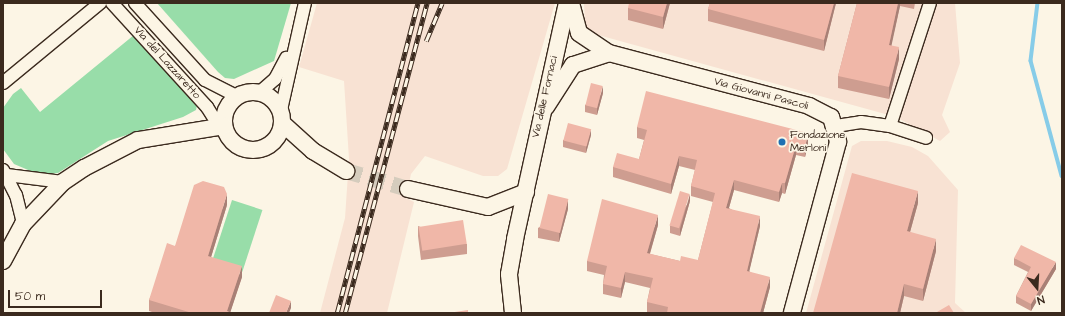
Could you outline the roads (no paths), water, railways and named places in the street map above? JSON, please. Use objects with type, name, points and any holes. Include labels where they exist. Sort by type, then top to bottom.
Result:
[{"type":"main road","name":"Via delle Fornaci","points":[[513,313],[509,274],[526,192],[539,118],[567,3]]},
{"type":"main road","name":"Via Giovanni Pascoli","points":[[571,3],[579,33],[609,53],[809,106],[831,117],[836,126]]},
{"type":"main road","points":[[539,118],[573,65],[609,53]]},
{"type":"main road","points":[[221,126],[225,109],[236,96],[260,92],[275,102],[282,117],[313,151],[346,171]]},
{"type":"main road","points":[[221,126],[235,144],[252,150],[276,139],[282,117]]},
{"type":"main road","points":[[3,261],[23,224],[63,182],[131,143],[221,126]]},
{"type":"main road","points":[[792,313],[838,142],[836,126]]},
{"type":"main road","points":[[408,189],[488,207],[526,192]]},
{"type":"street","points":[[3,83],[100,3]]},
{"type":"street","name":"Via del Lazzaretto","points":[[112,3],[207,107],[221,126]]},
{"type":"street","name":"Via del Lazzaretto","points":[[134,3],[205,80],[236,96]]},
{"type":"street","points":[[282,117],[292,46],[304,3]]},
{"type":"street","points":[[890,126],[930,3]]},
{"type":"street","points":[[260,92],[276,79],[292,46]]},
{"type":"street","points":[[836,126],[861,122],[890,126],[926,138]]},
{"type":"street","points":[[23,224],[5,172],[63,182]]},
{"type":"waterway","points":[[1038,3],[1031,61],[1062,176]]},
{"type":"tunnel","points":[[346,171],[408,189]]},
{"type":"railway","points":[[337,313],[418,3]]},
{"type":"railway","points":[[345,313],[427,3]]},
{"type":"railway","points":[[426,41],[442,3]]},
{"type":"place","name":"Fondazione Merloni","points":[[782,142]]}]
